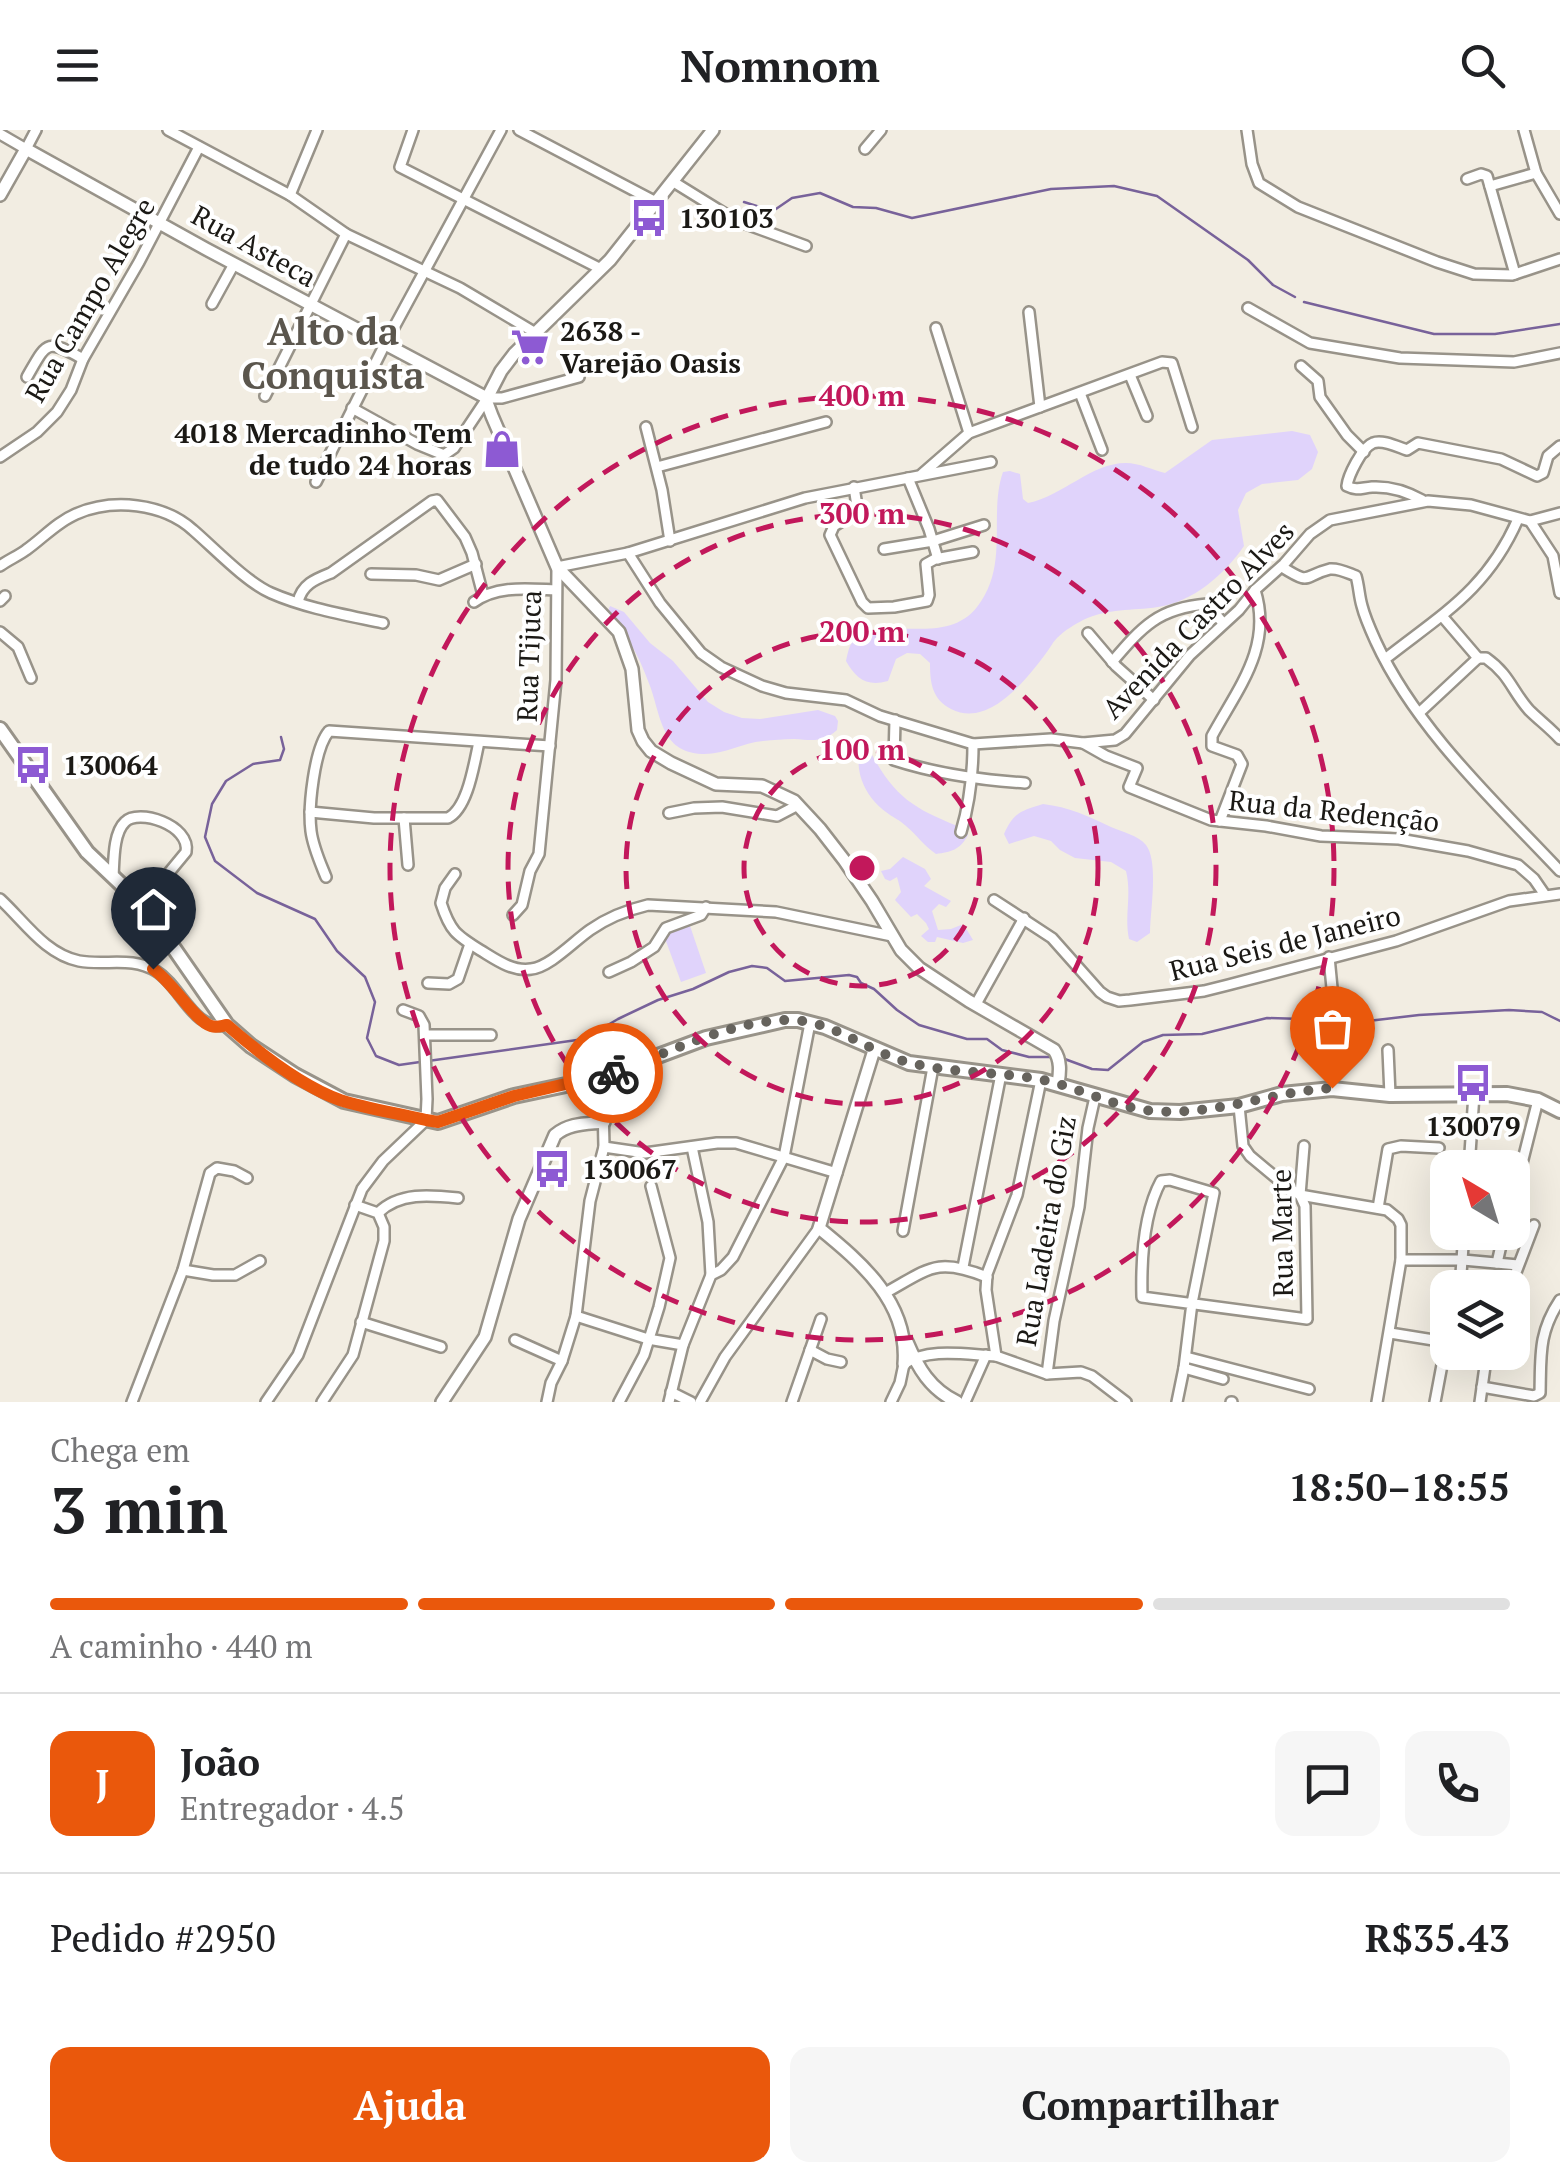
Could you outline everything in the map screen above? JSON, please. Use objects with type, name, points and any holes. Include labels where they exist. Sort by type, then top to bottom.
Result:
[{"type":"main road","points":[[2,734],[87,852],[143,904],[162,928],[227,1025],[266,1056],[344,1101],[438,1122],[514,1096],[600,1078],[674,1048],[730,1031],[785,1020],[810,1022],[909,1063],[1041,1080],[1150,1111],[1239,1106],[1282,1094],[1332,1088],[1390,1095],[1506,1094],[1538,1100],[1560,1111]]},
{"type":"street","points":[[0,196],[36,130]]},
{"type":"street","points":[[168,130],[290,195],[346,234],[484,301],[534,332]]},
{"type":"street","points":[[290,195],[317,130]]},
{"type":"street","points":[[413,130],[400,167],[601,268]]},
{"type":"street","points":[[316,482],[385,344],[501,130]]},
{"type":"street","points":[[520,130],[656,202]]},
{"type":"street","points":[[352,408],[444,455],[454,448],[501,371],[534,332],[601,268],[712,130]]},
{"type":"street","points":[[865,150],[881,130]]},
{"type":"street","points":[[1247,130],[1259,183],[1298,207],[1474,274],[1516,274],[1560,259]]},
{"type":"street","points":[[1524,130],[1536,173],[1560,214]]},
{"type":"street","name":"Rua Asteca","points":[[0,134],[487,399]]},
{"type":"street","name":"Rua Campo Alegre","points":[[0,457],[37,432],[57,412],[199,147]]},
{"type":"street","points":[[1490,186],[1536,173]]},
{"type":"street","points":[[1467,179],[1484,174],[1516,274]]},
{"type":"street","points":[[672,181],[735,220],[806,246]]},
{"type":"street","points":[[265,396],[346,234]]},
{"type":"street","points":[[212,304],[234,264]]},
{"type":"street","points":[[1248,308],[1310,343],[1400,358],[1514,362],[1560,353]]},
{"type":"street","points":[[1029,312],[1040,406]]},
{"type":"street","points":[[936,328],[969,433]]},
{"type":"street","points":[[27,377],[50,345],[83,359]]},
{"type":"street","points":[[920,476],[969,433],[1162,362],[1172,362],[1192,427]]},
{"type":"street","points":[[1301,366],[1318,381],[1324,404],[1364,452]]},
{"type":"street","points":[[1130,374],[1148,416]]},
{"type":"street","points":[[487,399],[579,378]]},
{"type":"street","points":[[1080,393],[1102,450]]},
{"type":"street","name":"Rua Tijuca","points":[[487,399],[557,566],[556,680],[538,854],[522,905],[513,915]]},
{"type":"street","points":[[657,468],[826,422]]},
{"type":"street","points":[[646,427],[670,541]]},
{"type":"street","points":[[1424,502],[1396,488],[1354,490],[1346,481],[1374,442],[1407,450],[1418,443],[1501,459],[1537,476],[1543,473],[1548,456],[1560,446]]},
{"type":"street","points":[[557,566],[628,553],[762,511],[854,488],[991,462]]},
{"type":"street","points":[[908,478],[938,558]]},
{"type":"street","points":[[854,488],[855,513],[834,526],[830,535],[866,606],[875,609],[927,600],[925,566],[929,561],[973,552]]},
{"type":"street","points":[[298,602],[306,585],[344,565],[363,548],[437,500],[458,527],[476,564],[484,595]]},
{"type":"street","name":"Avenida Castro Alves","points":[[628,553],[660,602],[701,652],[762,686],[835,698],[973,744],[1051,739],[1084,743],[1115,740],[1125,734],[1190,654],[1282,567],[1310,534],[1330,520],[1444,501],[1530,521],[1560,513]]},
{"type":"street","points":[[0,566],[72,515],[103,506],[138,506],[172,514],[268,592],[382,623]]},
{"type":"street","points":[[1385,659],[1463,598],[1497,560],[1518,519]]},
{"type":"street","points":[[1530,521],[1553,556],[1560,594]]},
{"type":"street","points":[[884,549],[934,541],[984,525]]},
{"type":"street","points":[[371,574],[408,574],[439,580],[476,564]]},
{"type":"street","name":"Rua Ladeira do Giz","points":[[557,566],[619,632],[632,669],[638,730],[650,751],[716,784],[762,786],[798,805],[855,876],[901,950],[919,968],[1054,1050],[1059,1060],[1058,1084]]},
{"type":"street","points":[[1282,567],[1299,578],[1338,569],[1356,576],[1362,608],[1394,678],[1470,775],[1560,871]]},
{"type":"street","points":[[474,602],[484,595],[511,590],[556,590]]},
{"type":"street","points":[[1220,821],[1242,764],[1237,756],[1212,746],[1211,742],[1255,657],[1260,634],[1255,590]]},
{"type":"street","points":[[1112,662],[1141,630],[1162,615],[1206,604],[1223,624]]},
{"type":"street","points":[[1442,616],[1478,658]]},
{"type":"street","points":[[0,632],[18,647],[31,678]]},
{"type":"street","points":[[1088,633],[1112,662],[1154,700]]},
{"type":"street","points":[[1419,713],[1478,658],[1486,658],[1514,686],[1530,711],[1556,726],[1560,739]]},
{"type":"street","points":[[895,720],[894,760],[973,779],[1025,783]]},
{"type":"street","points":[[326,877],[313,842],[310,812],[326,734],[334,730],[550,746]]},
{"type":"street","points":[[310,812],[448,818],[455,815],[462,802],[480,742]]},
{"type":"street","name":"Rua da Redenção","points":[[1084,743],[1137,768],[1129,788],[1187,812],[1220,821],[1321,836],[1399,839],[1452,847],[1518,865],[1546,895]]},
{"type":"street","points":[[961,832],[973,779],[973,744]]},
{"type":"street","points":[[669,813],[722,807],[782,815],[798,805]]},
{"type":"street","points":[[113,877],[124,822],[131,818],[158,820],[184,835],[188,843],[186,852],[143,904]]},
{"type":"street","points":[[404,818],[408,865]]},
{"type":"street","points":[[455,874],[440,904],[452,930],[510,966],[530,970],[549,961],[593,928],[631,909],[666,904],[796,914],[892,936]]},
{"type":"street","name":"Rua Seis de Janeiro","points":[[994,900],[1064,949],[1100,992],[1119,1001],[1204,991],[1396,941],[1509,901],[1560,894]]},
{"type":"street","points":[[0,898],[40,939],[64,956],[80,961],[134,962],[153,969],[168,980],[205,1023],[227,1025]]},
{"type":"street","points":[[608,972],[654,946],[666,928],[701,915],[706,907]]},
{"type":"street","points":[[976,1004],[1024,918]]},
{"type":"street","points":[[428,983],[449,984],[458,980],[470,944]]},
{"type":"street","points":[[1328,957],[1332,988]]},
{"type":"street","points":[[266,1402],[298,1355],[362,1189],[383,1161],[426,1120],[426,1035],[422,1020],[403,1010]]},
{"type":"street","points":[[711,1275],[733,1256],[784,1157],[810,1022]]},
{"type":"street","points":[[426,1035],[492,1035]]},
{"type":"street","points":[[700,1402],[724,1357],[819,1228],[874,1050]]},
{"type":"street","points":[[1388,1050],[1390,1095]]},
{"type":"street","points":[[903,1230],[933,1067]]},
{"type":"street","points":[[963,1268],[1001,1074]]},
{"type":"street","points":[[547,1402],[576,1316],[590,1201],[604,1147],[600,1078]]},
{"type":"street","points":[[965,1402],[991,1356],[987,1277],[1020,1185],[1041,1080]]},
{"type":"street","points":[[1470,1150],[1474,1094]]},
{"type":"street","name":"Rua Ladeira do Giz","points":[[1047,1374],[1096,1097]]},
{"type":"street","points":[[1525,1150],[1538,1100]]},
{"type":"street","points":[[1239,1106],[1242,1146],[1300,1195],[1378,1208],[1394,1214],[1401,1225],[1401,1260],[1377,1402]]},
{"type":"street","points":[[444,1402],[486,1338],[519,1219],[555,1135],[574,1125],[604,1122]]},
{"type":"street","points":[[604,1147],[646,1153],[736,1143],[836,1173]]},
{"type":"street","name":"Rua Marte","points":[[1192,1303],[1307,1319],[1306,1206],[1300,1195],[1304,1146]]},
{"type":"street","points":[[1378,1208],[1388,1150],[1401,1146],[1439,1148]]},
{"type":"street","points":[[691,1402],[670,1397],[683,1345],[711,1275],[708,1222],[692,1147]]},
{"type":"street","points":[[132,1402],[183,1270],[210,1173],[217,1168],[228,1169],[247,1178]]},
{"type":"street","points":[[1177,1402],[1214,1194],[1170,1180],[1161,1181],[1151,1199],[1142,1297],[1192,1303]]},
{"type":"street","points":[[619,1402],[644,1355],[670,1258],[651,1186]]},
{"type":"street","points":[[378,1212],[402,1198],[458,1198]]},
{"type":"street","points":[[355,1205],[378,1212]]},
{"type":"street","points":[[322,1402],[352,1355],[380,1264],[384,1227],[378,1212]]},
{"type":"street","points":[[1516,1270],[1534,1225]]},
{"type":"street","points":[[819,1228],[856,1259],[885,1293],[904,1336],[909,1361],[891,1402]]},
{"type":"street","points":[[1462,1270],[1463,1250]]},
{"type":"street","points":[[1497,1263],[1500,1250]]},
{"type":"street","points":[[183,1270],[235,1275],[260,1260]]},
{"type":"street","points":[[1401,1260],[1518,1265]]},
{"type":"street","points":[[885,1293],[940,1265],[987,1277]]},
{"type":"street","points":[[1482,1387],[1534,1396],[1540,1393],[1542,1340],[1560,1300]]},
{"type":"street","points":[[576,1316],[648,1339],[683,1345]]},
{"type":"street","points":[[792,1402],[820,1319]]},
{"type":"street","points":[[361,1322],[441,1347]]},
{"type":"street","points":[[1390,1333],[1430,1337]]},
{"type":"street","points":[[515,1340],[562,1361]]},
{"type":"street","points":[[810,1350],[841,1362]]},
{"type":"street","points":[[909,1361],[942,1354],[991,1356],[1047,1374],[1081,1372],[1126,1402]]},
{"type":"street","points":[[909,1361],[938,1391],[957,1402]]},
{"type":"street","points":[[1185,1363],[1224,1379]]},
{"type":"street","points":[[1185,1363],[1309,1388]]},
{"type":"street","points":[[1435,1402],[1441,1370]]},
{"type":"street","points":[[1480,1402],[1484,1370]]},
{"type":"shaded area","points":[[1292,431],[1310,435],[1318,452],[1312,469],[1298,480],[1262,484],[1246,493],[1238,510],[1244,546],[1218,576],[1196,593],[1171,604],[1102,613],[1076,624],[1057,638],[1016,689],[991,707],[965,713],[945,705],[933,690],[930,663],[920,654],[907,653],[896,659],[888,681],[881,683],[863,680],[846,661],[850,646],[860,635],[874,630],[946,626],[963,620],[977,607],[993,574],[1003,472],[1020,474],[1023,499],[1028,503],[1113,464],[1131,463],[1165,473],[1212,440]]},
{"type":"shaded area","points":[[610,606],[624,612],[708,702],[724,712],[760,719],[818,710],[835,716],[837,730],[822,739],[763,741],[710,754],[678,747],[665,731],[633,647],[607,613]]},
{"type":"shaded area","points":[[864,750],[871,753],[889,782],[909,802],[965,829],[968,835],[962,844],[936,854],[880,807],[861,779],[859,755]]},
{"type":"shaded area","points":[[1043,804],[1086,816],[1146,845],[1153,875],[1150,933],[1137,942],[1129,939],[1126,871],[1111,862],[1075,858],[1051,841],[1034,836],[1009,844],[1004,834],[1011,821]]},
{"type":"shaded area","points":[[903,857],[925,869],[931,879],[924,886],[951,901],[932,911],[938,930],[961,925],[973,940],[963,943],[937,937],[935,942],[928,942],[921,936],[929,929],[926,923],[917,914],[911,917],[895,900],[901,892],[897,877],[890,881],[881,871],[890,869]]},
{"type":"shaded area","points":[[689,923],[706,973],[681,982],[663,933]]},
{"type":"waterway","points":[[744,202],[773,211],[792,198],[820,193],[853,207],[876,208],[912,218],[1051,189],[1114,186],[1157,196],[1248,260],[1273,285],[1295,297]]},
{"type":"waterway","points":[[1304,302],[1434,334],[1495,334],[1560,324]]},
{"type":"waterway","points":[[281,737],[284,749],[280,760],[253,764],[226,781],[212,804],[205,837],[215,861],[257,893],[315,919],[337,951],[365,977],[375,1002],[367,1038],[376,1056],[399,1065],[420,1062]]},
{"type":"waterway","points":[[428,1061],[584,1039],[658,1000],[752,966],[767,968],[785,981],[857,977],[919,1025],[967,1039],[987,1039],[1002,1050],[1029,1057],[1054,1057]]},
{"type":"waterway","points":[[1062,1058],[1092,1069],[1108,1070],[1143,1042],[1163,1035],[1202,1034],[1267,1018],[1368,1021],[1509,1010],[1542,1012],[1560,1021]]},
{"type":"way so far","points":[[613,1073],[706,1038],[770,1022],[798,1020],[825,1027],[909,1063],[1041,1080],[1150,1111],[1239,1106],[1282,1094],[1332,1088]]},
{"type":"place","name":"130103","points":[[649,218]]},
{"type":"place","name":"2638 - Varejão Oasis","points":[[530,347]]},
{"type":"place","name":"4018 Mercadinho Tem de tudo 24 horas","points":[[502,449]]},
{"type":"place","name":"130064","points":[[33,765]]},
{"type":"place","name":"130079","points":[[1473,1083]]},
{"type":"place","name":"130067","points":[[552,1169]]},
{"type":"district","name":"Alto da Conquista","points":[[333,354]]},
{"type":"route","points":[[153,969],[168,980],[205,1023],[227,1025],[251,1046],[312,1086],[344,1101],[426,1120],[438,1122],[514,1096],[613,1073]]}]
